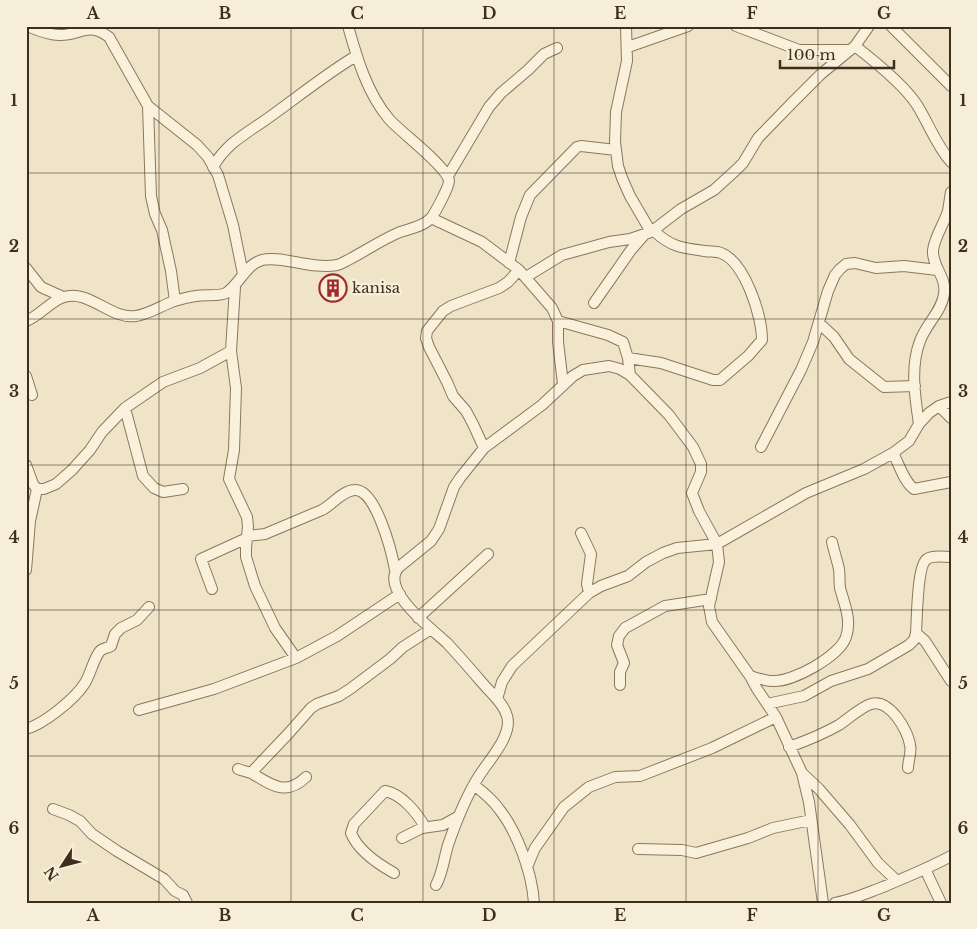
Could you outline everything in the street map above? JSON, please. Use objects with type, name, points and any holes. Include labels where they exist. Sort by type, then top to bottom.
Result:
[{"type":"street","points":[[27,26],[50,34],[60,35],[89,29],[99,30],[109,37],[148,106],[197,145],[208,158],[218,175],[233,225],[243,274]]},
{"type":"street","points":[[26,321],[64,297],[74,296],[127,316],[146,314],[175,301],[198,296],[224,294],[234,287],[250,267],[262,260],[275,260],[313,266],[338,265],[391,236],[424,223],[430,218],[447,189],[448,176],[427,153],[390,120],[376,101],[356,56],[348,26]]},
{"type":"street","points":[[626,26],[628,61],[616,112],[616,150],[618,166],[630,196],[650,233],[674,246],[721,253],[732,262],[742,274],[756,304],[762,331],[762,340],[748,356],[720,380],[713,380],[661,363],[628,358]]},
{"type":"street","points":[[628,47],[688,26]]},
{"type":"street","points":[[736,26],[788,44],[798,50],[851,48],[873,60],[917,104],[942,152],[951,162]]},
{"type":"street","points":[[594,303],[631,250],[662,222],[714,190],[728,179],[743,163],[758,138],[821,74],[851,48],[869,26]]},
{"type":"street","points":[[891,26],[951,86]]},
{"type":"street","points":[[448,176],[489,107],[501,93],[544,54],[557,48]]},
{"type":"street","points":[[213,167],[220,154],[233,141],[268,118],[328,73],[356,56]]},
{"type":"street","points":[[148,106],[151,196],[155,214],[162,230],[175,301]]},
{"type":"street","points":[[509,263],[521,217],[530,196],[577,147],[616,150]]},
{"type":"street","points":[[919,424],[915,386],[915,361],[920,340],[941,305],[945,292],[943,278],[937,270],[933,251],[935,241],[948,210],[951,192]]},
{"type":"street","points":[[430,218],[482,242],[522,274],[552,308],[558,321],[558,342],[563,384]]},
{"type":"street","points":[[484,448],[466,411],[446,382],[426,338],[427,331],[442,311],[459,302],[470,300],[499,288],[522,274],[562,255],[650,233]]},
{"type":"street","points":[[761,447],[801,370],[813,342],[835,275],[846,264],[855,263],[876,268],[904,266],[937,270]]},
{"type":"street","points":[[26,268],[41,287],[64,297]]},
{"type":"street","points":[[234,287],[230,351],[236,388],[234,450],[229,479],[247,517],[246,557],[255,586],[275,628],[296,658]]},
{"type":"street","points":[[558,321],[619,339],[623,342],[628,358],[630,375]]},
{"type":"street","points":[[819,323],[834,338],[849,358],[874,381],[884,387],[915,386]]},
{"type":"street","points":[[37,489],[44,489],[56,484],[72,470],[90,450],[102,432],[125,408],[163,382],[200,368],[230,351]]},
{"type":"street","points":[[395,570],[431,541],[439,529],[460,478],[484,448],[542,406],[563,384],[583,370],[609,366],[620,369],[630,375],[669,415],[693,447],[701,464],[701,472],[692,493],[699,511],[718,544],[719,562],[709,606],[712,622],[776,717],[802,773],[809,802],[823,903]]},
{"type":"street","points":[[26,376],[32,395]]},
{"type":"street","points":[[497,700],[502,682],[512,666],[589,594],[601,586],[628,576],[646,562],[663,553],[677,548],[718,544],[806,493],[864,469],[893,454],[909,441],[919,424],[929,413],[939,406],[951,402]]},
{"type":"street","points":[[939,406],[951,418]]},
{"type":"street","points":[[125,408],[143,476],[154,488],[163,492],[182,489]]},
{"type":"street","points":[[893,454],[906,481],[914,489],[951,482]]},
{"type":"street","points":[[26,465],[33,484],[37,489]]},
{"type":"street","points":[[26,570],[30,521],[37,489]]},
{"type":"street","points":[[212,589],[202,559],[247,537],[265,534],[331,506],[348,491],[359,490],[365,494],[381,520],[390,545],[395,570],[395,583],[400,594],[418,618],[461,658],[497,700],[507,715],[506,734],[474,784],[459,816],[449,842],[441,876],[436,884]]},
{"type":"street","points":[[581,533],[591,554],[587,584],[589,594]]},
{"type":"street","points":[[750,676],[772,682],[794,676],[818,664],[837,650],[846,638],[847,615],[840,590],[839,570],[832,542]]},
{"type":"street","points":[[418,618],[488,554]]},
{"type":"street","points":[[767,704],[804,696],[831,681],[868,669],[909,645],[914,640],[916,633],[919,576],[922,564],[928,558],[951,557]]},
{"type":"street","points":[[139,710],[214,689],[296,658],[337,636],[400,594]]},
{"type":"street","points":[[620,685],[620,672],[624,663],[618,645],[619,636],[626,628],[665,606],[711,599]]},
{"type":"street","points":[[26,729],[36,726],[77,692],[90,675],[100,652],[111,646],[115,634],[121,628],[137,620],[149,608]]},
{"type":"street","points":[[251,773],[310,708],[339,696],[350,689],[408,643],[430,629]]},
{"type":"street","points":[[916,633],[925,641],[951,681]]},
{"type":"street","points":[[789,747],[815,737],[872,703],[881,703],[902,724],[911,745],[908,768]]},
{"type":"street","points":[[527,867],[535,848],[564,807],[589,787],[615,777],[640,776],[712,748],[776,717]]},
{"type":"street","points":[[238,769],[251,773],[277,788],[295,785],[306,777]]},
{"type":"street","points":[[802,773],[819,789],[850,825],[878,863],[898,881]]},
{"type":"street","points":[[474,784],[499,808],[515,836],[527,867],[534,903]]},
{"type":"street","points":[[394,873],[382,866],[354,842],[351,833],[354,824],[385,791],[390,792],[412,807],[425,827]]},
{"type":"street","points":[[54,809],[69,814],[80,821],[92,834],[164,879],[175,891],[183,895],[187,903]]},
{"type":"street","points":[[402,838],[425,827],[443,825],[459,816]]},
{"type":"street","points":[[638,849],[682,850],[696,853],[742,840],[773,828],[811,820]]},
{"type":"street","points":[[835,903],[848,901],[898,881],[925,870],[951,856]]},
{"type":"street","points":[[925,870],[941,903]]},
{"type":"place","name":"kanisa","points":[[333,288]]}]
